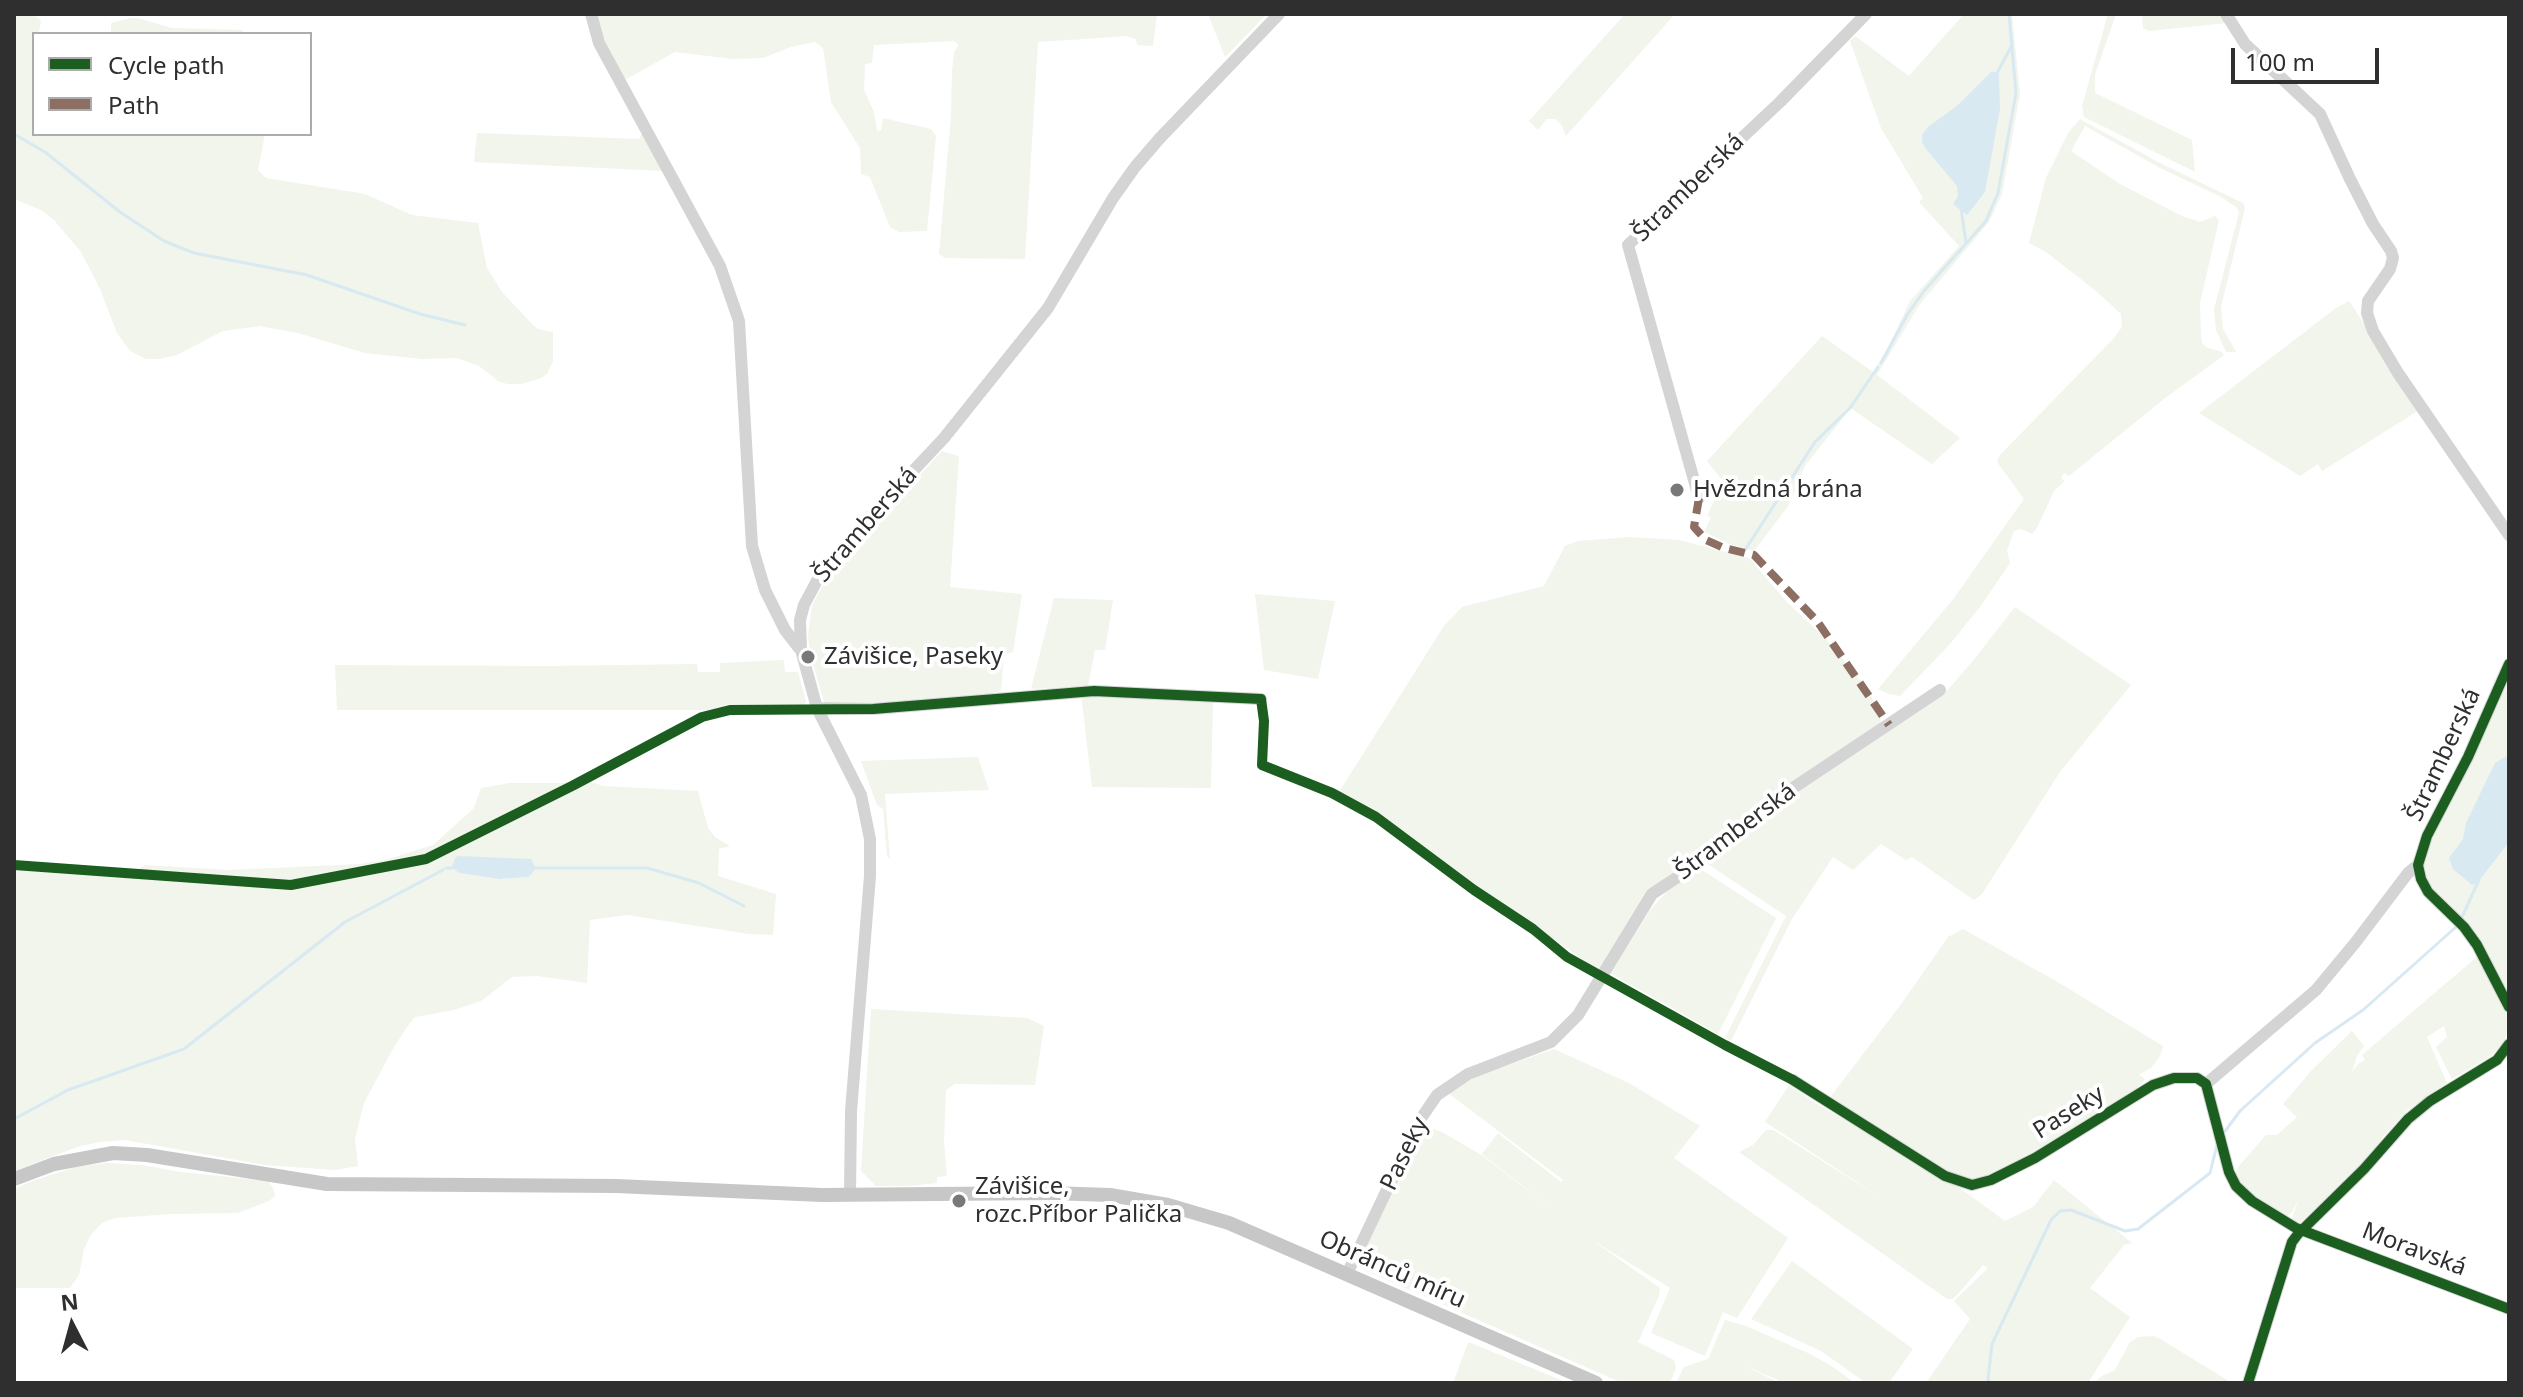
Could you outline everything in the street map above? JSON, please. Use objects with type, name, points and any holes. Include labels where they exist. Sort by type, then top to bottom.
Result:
[{"type":"main road","name":"Obránců míru","points":[[14,1179],[54,1164],[113,1153],[147,1155],[327,1184],[616,1186],[850,1195],[1091,1194],[1168,1205],[1238,1227],[1596,1383]]},
{"type":"street","points":[[591,14],[599,43],[720,266],[739,321],[752,546],[765,590],[785,630],[801,650]]},
{"type":"street","name":"Štramberská","points":[[850,1195],[851,1111],[870,876],[870,839],[861,795],[817,708],[801,650],[800,620],[804,605],[820,575],[944,438],[1048,308],[1113,198],[1135,167],[1279,14]]},
{"type":"street","name":"Štramberská","points":[[1699,498],[1628,245],[1780,102],[1866,14]]},
{"type":"street","points":[[2226,14],[2245,44],[2320,114],[2350,179],[2393,258],[2390,269],[2368,301],[2367,313],[2373,331],[2398,373],[2509,535]]},
{"type":"street","name":"Štramberská","points":[[2418,865],[2427,836],[2468,757],[2509,664]]},
{"type":"street","name":"Štramberská","points":[[1603,977],[1652,894],[1720,849],[1772,802],[1940,690]]},
{"type":"street","points":[[817,708],[873,709],[1094,691],[1261,699]]},
{"type":"street","points":[[2304,1229],[2242,1193],[2232,1180],[2206,1084],[2316,990],[2408,873],[2418,865],[2428,892],[2464,927],[2477,945],[2509,1007]]},
{"type":"street","name":"Paseky","points":[[1347,1274],[1420,1120],[1437,1095],[1468,1074],[1551,1042],[1578,1015],[1603,977]]},
{"type":"street","points":[[2248,1383],[2292,1242],[2408,1119],[2430,1101],[2502,1056],[2509,1044]]},
{"type":"street","name":"Paseky","points":[[1793,1080],[1945,1176],[1972,1185],[1991,1180],[2035,1158],[2153,1085],[2186,1077],[2200,1079],[2206,1084]]},
{"type":"street","name":"Moravská","points":[[2304,1229],[2509,1309]]},
{"type":"shaded area","points":[[14,14],[32,14],[41,20],[39,32],[32,32],[32,136],[265,136],[258,170],[266,178],[365,194],[412,215],[478,223],[487,268],[502,292],[538,329],[553,332],[553,361],[547,374],[541,378],[522,384],[507,384],[479,366],[457,358],[422,359],[365,353],[298,333],[260,326],[223,331],[177,355],[146,359],[130,351],[117,333],[81,252],[54,220],[41,210],[14,199]]},
{"type":"shaded area","points":[[596,14],[1175,14],[1157,15],[1153,46],[1137,45],[1136,39],[1127,36],[1038,42],[1025,259],[945,258],[939,254],[952,71],[954,52],[959,45],[954,41],[874,45],[872,63],[865,64],[864,90],[874,112],[877,131],[881,130],[883,118],[931,129],[936,136],[927,231],[899,232],[890,227],[870,177],[861,174],[860,148],[831,102],[823,48],[815,42],[763,58],[732,59],[675,52],[623,81],[607,53]]},
{"type":"shaded area","points":[[1208,14],[1267,14],[1225,57]]},
{"type":"shaded area","points":[[1625,14],[1675,14],[1566,136],[1556,119],[1547,119],[1538,130],[1529,121]]},
{"type":"shaded area","points":[[1964,14],[2012,14],[2020,94],[2002,194],[1989,222],[1920,304],[1877,375],[1960,438],[1932,464],[1849,407],[1805,466],[1789,505],[1754,551],[1704,532],[1711,517],[1707,516],[1723,481],[1707,461],[1822,336],[1873,372],[1910,301],[1959,246],[1919,202],[1923,198],[1881,128],[1850,41],[1855,36],[1909,76]]},
{"type":"shaded area","points":[[2108,14],[2116,14],[2095,75],[2095,93],[2192,140],[2195,172],[2084,117],[2082,106]]},
{"type":"shaded area","points":[[2142,14],[2223,14],[2227,23],[2149,31],[2143,28]]},
{"type":"shaded area","points":[[138,18],[172,28],[243,32],[111,32],[111,23]]},
{"type":"shaded area","points":[[1991,72],[1998,72],[1999,76],[2000,109],[1985,192],[1967,215],[1953,204],[1958,196],[1957,186],[1926,149],[1922,135]]},
{"type":"shaded area","points":[[2080,119],[2160,163],[2243,203],[2245,208],[2221,307],[2223,329],[2236,352],[2226,352],[2216,330],[2214,309],[2239,213],[2237,208],[2085,126],[2071,151],[2120,184],[2182,216],[2200,222],[2215,216],[2219,220],[2200,303],[2201,334],[2206,347],[2224,355],[2069,476],[2064,473],[2061,478],[2065,481],[2054,491],[2032,534],[2021,529],[2014,531],[2007,551],[2010,563],[1980,607],[1950,644],[1900,696],[1889,694],[1878,689],[1954,598],[2024,499],[1997,462],[1999,456],[2122,327],[2121,314],[2095,290],[2046,252],[2029,243],[2046,178],[2068,133]]},
{"type":"shaded area","points":[[643,132],[664,171],[474,162],[477,133],[639,139]]},
{"type":"shaded area","points":[[2349,301],[2421,409],[2322,471],[2318,464],[2300,476],[2199,413],[2336,308]]},
{"type":"shaded area","points":[[942,451],[959,456],[950,587],[1022,594],[1013,652],[980,662],[954,662],[973,665],[1004,657],[1001,691],[894,704],[825,705],[810,654],[808,635],[812,606],[827,576]]},
{"type":"shaded area","points":[[1630,537],[1679,540],[1749,558],[1787,602],[1826,639],[1866,687],[1878,709],[1881,724],[1718,845],[1650,891],[1602,973],[1339,792],[1444,626],[1462,607],[1544,586],[1565,546],[1578,541]]},
{"type":"shaded area","points":[[1255,594],[1335,601],[1318,679],[1264,670]]},
{"type":"shaded area","points":[[1054,598],[1113,600],[1105,650],[1095,650],[1088,686],[1031,689]]},
{"type":"shaded area","points":[[2015,607],[2131,685],[2060,772],[1982,894],[1974,900],[1912,857],[1906,860],[1881,844],[1853,870],[1833,857],[1792,919],[1731,1041],[1725,1038],[1786,916],[1706,863],[1766,812],[1945,693]]},
{"type":"shaded area","points":[[784,660],[785,672],[798,672],[806,701],[804,705],[705,710],[337,710],[335,665],[697,664],[698,672],[720,672],[720,663]]},
{"type":"shaded area","points":[[2509,674],[2509,996],[2484,946],[2431,888],[2422,865]]},
{"type":"shaded area","points":[[1081,694],[1213,701],[1211,788],[1092,787]]},
{"type":"shaded area","points":[[978,757],[989,790],[885,794],[890,859],[887,856],[883,809],[877,805],[861,761]]},
{"type":"shaded area","points":[[2505,757],[2509,759],[2509,842],[2478,882],[2472,885],[2453,869],[2449,858],[2463,839],[2466,823],[2495,763]]},
{"type":"shaded area","points":[[580,778],[603,786],[698,791],[708,828],[715,837],[730,846],[719,849],[718,876],[776,894],[773,935],[627,915],[590,920],[587,983],[537,976],[512,977],[481,1001],[415,1017],[391,1052],[364,1103],[355,1138],[358,1166],[336,1170],[265,1165],[125,1140],[77,1147],[14,1171],[14,870],[125,878],[145,865],[229,870],[360,864],[385,860],[433,845],[474,808],[481,788],[510,783],[564,783]],"holes":[[[496,859],[531,859],[529,877],[499,879],[459,873]]]},
{"type":"shaded area","points":[[458,856],[531,859],[536,868],[529,877],[499,879],[459,873],[452,867]]},
{"type":"shaded area","points":[[1699,868],[1776,918],[1718,1034],[1610,973],[1651,909],[1673,885]]},
{"type":"shaded area","points":[[1963,929],[2163,1046],[2151,1068],[2139,1075],[2145,1079],[2136,1089],[2001,1172],[1977,1179],[1961,1179],[1828,1100],[1948,937]]},
{"type":"shaded area","points":[[2479,955],[2508,1014],[2504,1043],[2489,1057],[2452,1079],[2436,1047],[2447,1037],[2444,1026],[2427,1037],[2447,1083],[2407,1110],[2360,1167],[2298,1224],[2292,1219],[2298,1200],[2287,1216],[2245,1190],[2236,1173],[2238,1167],[2266,1135],[2277,1135],[2297,1117],[2283,1104],[2311,1071],[2352,1031],[2364,1046],[2352,1072],[2365,1060],[2362,1055]]},
{"type":"shaded area","points":[[871,1009],[1027,1018],[1044,1026],[1035,1085],[955,1084],[946,1090],[944,1142],[947,1176],[937,1177],[937,1183],[876,1186],[861,1171]]},
{"type":"shaded area","points":[[1554,1049],[1629,1083],[1700,1126],[1674,1158],[1788,1238],[1737,1318],[1723,1312],[1705,1356],[1651,1333],[1670,1288],[1592,1240],[1660,1288],[1638,1342],[1674,1360],[1676,1368],[1670,1383],[1622,1383],[1356,1264],[1420,1128],[1425,1126],[1442,1132],[1483,1156],[1560,1215],[1482,1154],[1498,1133],[1561,1182],[1563,1180],[1448,1093],[1477,1076]]},
{"type":"shaded area","points":[[1789,1085],[1957,1186],[2005,1221],[2033,1207],[2054,1180],[2132,1243],[2124,1245],[2090,1288],[2130,1317],[2088,1383],[1926,1383],[1970,1319],[1954,1301],[1988,1268],[1983,1265],[1956,1296],[1947,1299],[1739,1152],[1753,1145],[1766,1130],[1773,1130],[1886,1201],[1765,1122]]},
{"type":"shaded area","points":[[106,1163],[268,1181],[275,1196],[238,1213],[115,1218],[102,1223],[90,1236],[79,1275],[70,1288],[14,1288],[14,1189],[76,1167]]},
{"type":"shaded area","points":[[1792,1261],[1913,1349],[1889,1383],[1866,1383],[1821,1351],[1751,1319]]},
{"type":"shaded area","points":[[1725,1320],[1808,1353],[1855,1383],[1785,1383],[1743,1365],[1780,1383],[1676,1383],[1684,1367],[1708,1359]]},
{"type":"shaded area","points":[[2154,1336],[2232,1383],[2095,1383],[2115,1370],[2130,1342],[2138,1337]]},
{"type":"shaded area","points":[[1468,1343],[1471,1343],[1568,1383],[1453,1383]]},
{"type":"waterway","points":[[1881,363],[1924,291],[1986,221],[1998,193],[2016,93],[2009,14]]},
{"type":"waterway","points":[[1997,73],[2012,45]]},
{"type":"waterway","points":[[14,134],[45,152],[120,212],[164,241],[194,253],[307,275],[420,314],[465,325]]},
{"type":"waterway","points":[[1961,208],[1966,243]]},
{"type":"waterway","points":[[1743,553],[1815,442],[1850,408],[1878,367]]},
{"type":"waterway","points":[[446,868],[456,868]]},
{"type":"waterway","points":[[535,868],[647,868],[699,883],[744,906]]},
{"type":"waterway","points":[[14,1119],[68,1090],[184,1049],[345,922],[443,870]]},
{"type":"waterway","points":[[2462,917],[2479,880]]},
{"type":"waterway","points":[[2223,1134],[2240,1111],[2315,1043],[2363,1010],[2456,927]]},
{"type":"waterway","points":[[1990,1383],[1992,1344],[2051,1220],[2060,1211],[2071,1210],[2125,1231],[2138,1229],[2210,1173],[2217,1145]]},
{"type":"marked path","points":[[1699,498],[1694,527],[1706,540],[1754,555],[1817,621],[1889,725]]},
{"type":"cycle path","points":[[2509,664],[2468,757],[2427,836],[2418,865],[2428,892],[2464,927],[2477,945],[2509,1007]]},
{"type":"cycle path","points":[[14,865],[291,885],[426,859],[702,717],[730,710],[873,709],[1094,691],[1261,699],[1264,721],[1262,765],[1332,793],[1376,817],[1474,890],[1533,929],[1567,957],[1793,1080],[1945,1176],[1972,1185],[1991,1180],[2035,1158],[2153,1085],[2174,1078],[2197,1078],[2206,1084],[2229,1172],[2236,1186],[2252,1201],[2296,1228],[2509,1309]]},
{"type":"cycle path","points":[[2248,1383],[2292,1242],[2298,1234],[2364,1169],[2408,1119],[2430,1101],[2497,1060],[2509,1044]]},
{"type":"place","name":"Hvězdná brána","points":[[1677,490]]},
{"type":"place","name":"Závišice, Paseky","points":[[808,657]]},
{"type":"place","name":"Závišice, rozc.Příbor Palička","points":[[959,1201]]}]
